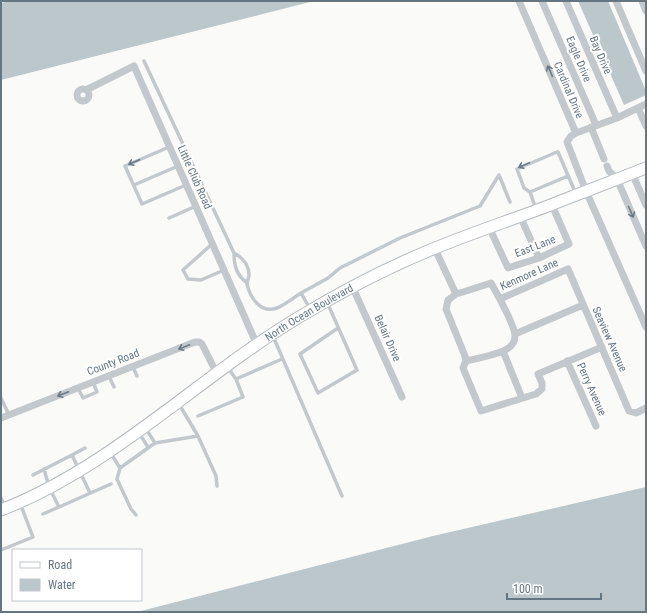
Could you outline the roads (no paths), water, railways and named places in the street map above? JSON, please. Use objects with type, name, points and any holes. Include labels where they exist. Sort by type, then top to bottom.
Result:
[{"type":"main road","name":"North Ocean Boulevard","points":[[2,506],[19,502],[49,487],[110,452],[142,430],[227,366],[272,335],[326,301],[385,270],[489,227],[552,205],[582,190],[646,168]]},
{"type":"street","name":"Cardinal Drive","points":[[519,1],[576,133],[571,136],[567,142],[582,190]]},
{"type":"street","name":"Eagle Drive","points":[[542,1],[594,126],[609,171],[616,179],[646,246]]},
{"type":"street","name":"Bay Drive","points":[[566,1],[617,118]]},
{"type":"street","points":[[616,1],[646,71]]},
{"type":"street","points":[[642,1],[646,11]]},
{"type":"street","name":"Little Club Road","points":[[86,90],[134,66],[257,345]]},
{"type":"street","points":[[576,133],[617,118],[646,104]]},
{"type":"street","points":[[638,108],[646,126]]},
{"type":"street","points":[[632,173],[646,205]]},
{"type":"street","points":[[582,190],[646,327]]},
{"type":"street","name":"East Lane","points":[[489,227],[508,268],[539,258],[569,244],[552,205]]},
{"type":"street","points":[[520,216],[539,258]]},
{"type":"street","points":[[435,249],[456,294]]},
{"type":"street","name":"Kenmore Lane","points":[[500,299],[568,269]]},
{"type":"street","name":"Seaview Avenue","points":[[568,269],[629,411],[636,413],[646,408]]},
{"type":"street","points":[[466,361],[503,351],[512,345],[515,340],[515,334],[500,299],[491,283],[456,294],[448,300],[446,308],[466,361],[463,368],[481,410],[536,394],[542,389],[542,383],[538,374],[602,347]]},
{"type":"street","name":"Belair Drive","points":[[352,288],[402,397]]},
{"type":"street","points":[[515,334],[583,305]]},
{"type":"street","name":"County Road","points":[[1,418],[195,342],[199,342],[204,348],[217,374]]},
{"type":"street","points":[[503,351],[522,398]]},
{"type":"street","name":"Perry Avenue","points":[[567,361],[596,426]]},
{"type":"lane","points":[[144,61],[234,253],[236,270],[240,278],[247,283],[254,300],[258,305],[264,308],[270,310],[276,308],[328,278],[340,268],[400,238],[480,206],[499,175],[510,202]]},
{"type":"lane","points":[[169,147],[125,166],[142,204],[186,185]]},
{"type":"lane","points":[[537,210],[530,192],[524,188],[518,168],[558,152],[568,176],[582,190]]},
{"type":"lane","points":[[134,186],[178,166]]},
{"type":"lane","points":[[530,192],[568,176]]},
{"type":"lane","points":[[169,218],[196,206]]},
{"type":"lane","points":[[212,244],[184,270],[188,279],[201,280],[224,270]]},
{"type":"lane","points":[[234,253],[246,262],[249,276],[247,283]]},
{"type":"lane","points":[[301,293],[311,310]]},
{"type":"lane","points":[[326,301],[357,370],[318,393],[300,354],[338,328]]},
{"type":"lane","points":[[272,335],[342,496]]},
{"type":"lane","points":[[236,379],[282,359]]},
{"type":"lane","points":[[198,416],[243,397],[236,379],[227,366]]},
{"type":"lane","points":[[133,367],[137,376]]},
{"type":"lane","points":[[109,376],[114,387]]},
{"type":"lane","points":[[78,388],[83,398],[97,392],[93,382]]},
{"type":"lane","points":[[1,398],[8,415]]},
{"type":"lane","points":[[178,403],[198,436],[216,476],[217,486]]},
{"type":"lane","points":[[142,430],[155,443]]},
{"type":"lane","points":[[142,430],[148,448]]},
{"type":"lane","points":[[136,515],[131,509],[117,479],[120,468],[155,443],[198,436]]},
{"type":"lane","points":[[32,475],[85,448]]},
{"type":"lane","points":[[110,452],[120,468]]},
{"type":"lane","points":[[72,455],[90,493]]},
{"type":"lane","points":[[44,470],[49,487],[59,507]]},
{"type":"lane","points":[[43,514],[111,484]]},
{"type":"lane","points":[[1,550],[33,536],[19,502]]},
{"type":"water","points":[[9,1],[314,1],[1,80],[1,3]]},
{"type":"water","points":[[578,1],[608,1],[646,91],[646,95],[624,105]]},
{"type":"water","points":[[646,487],[646,612],[137,612],[433,536]]}]
